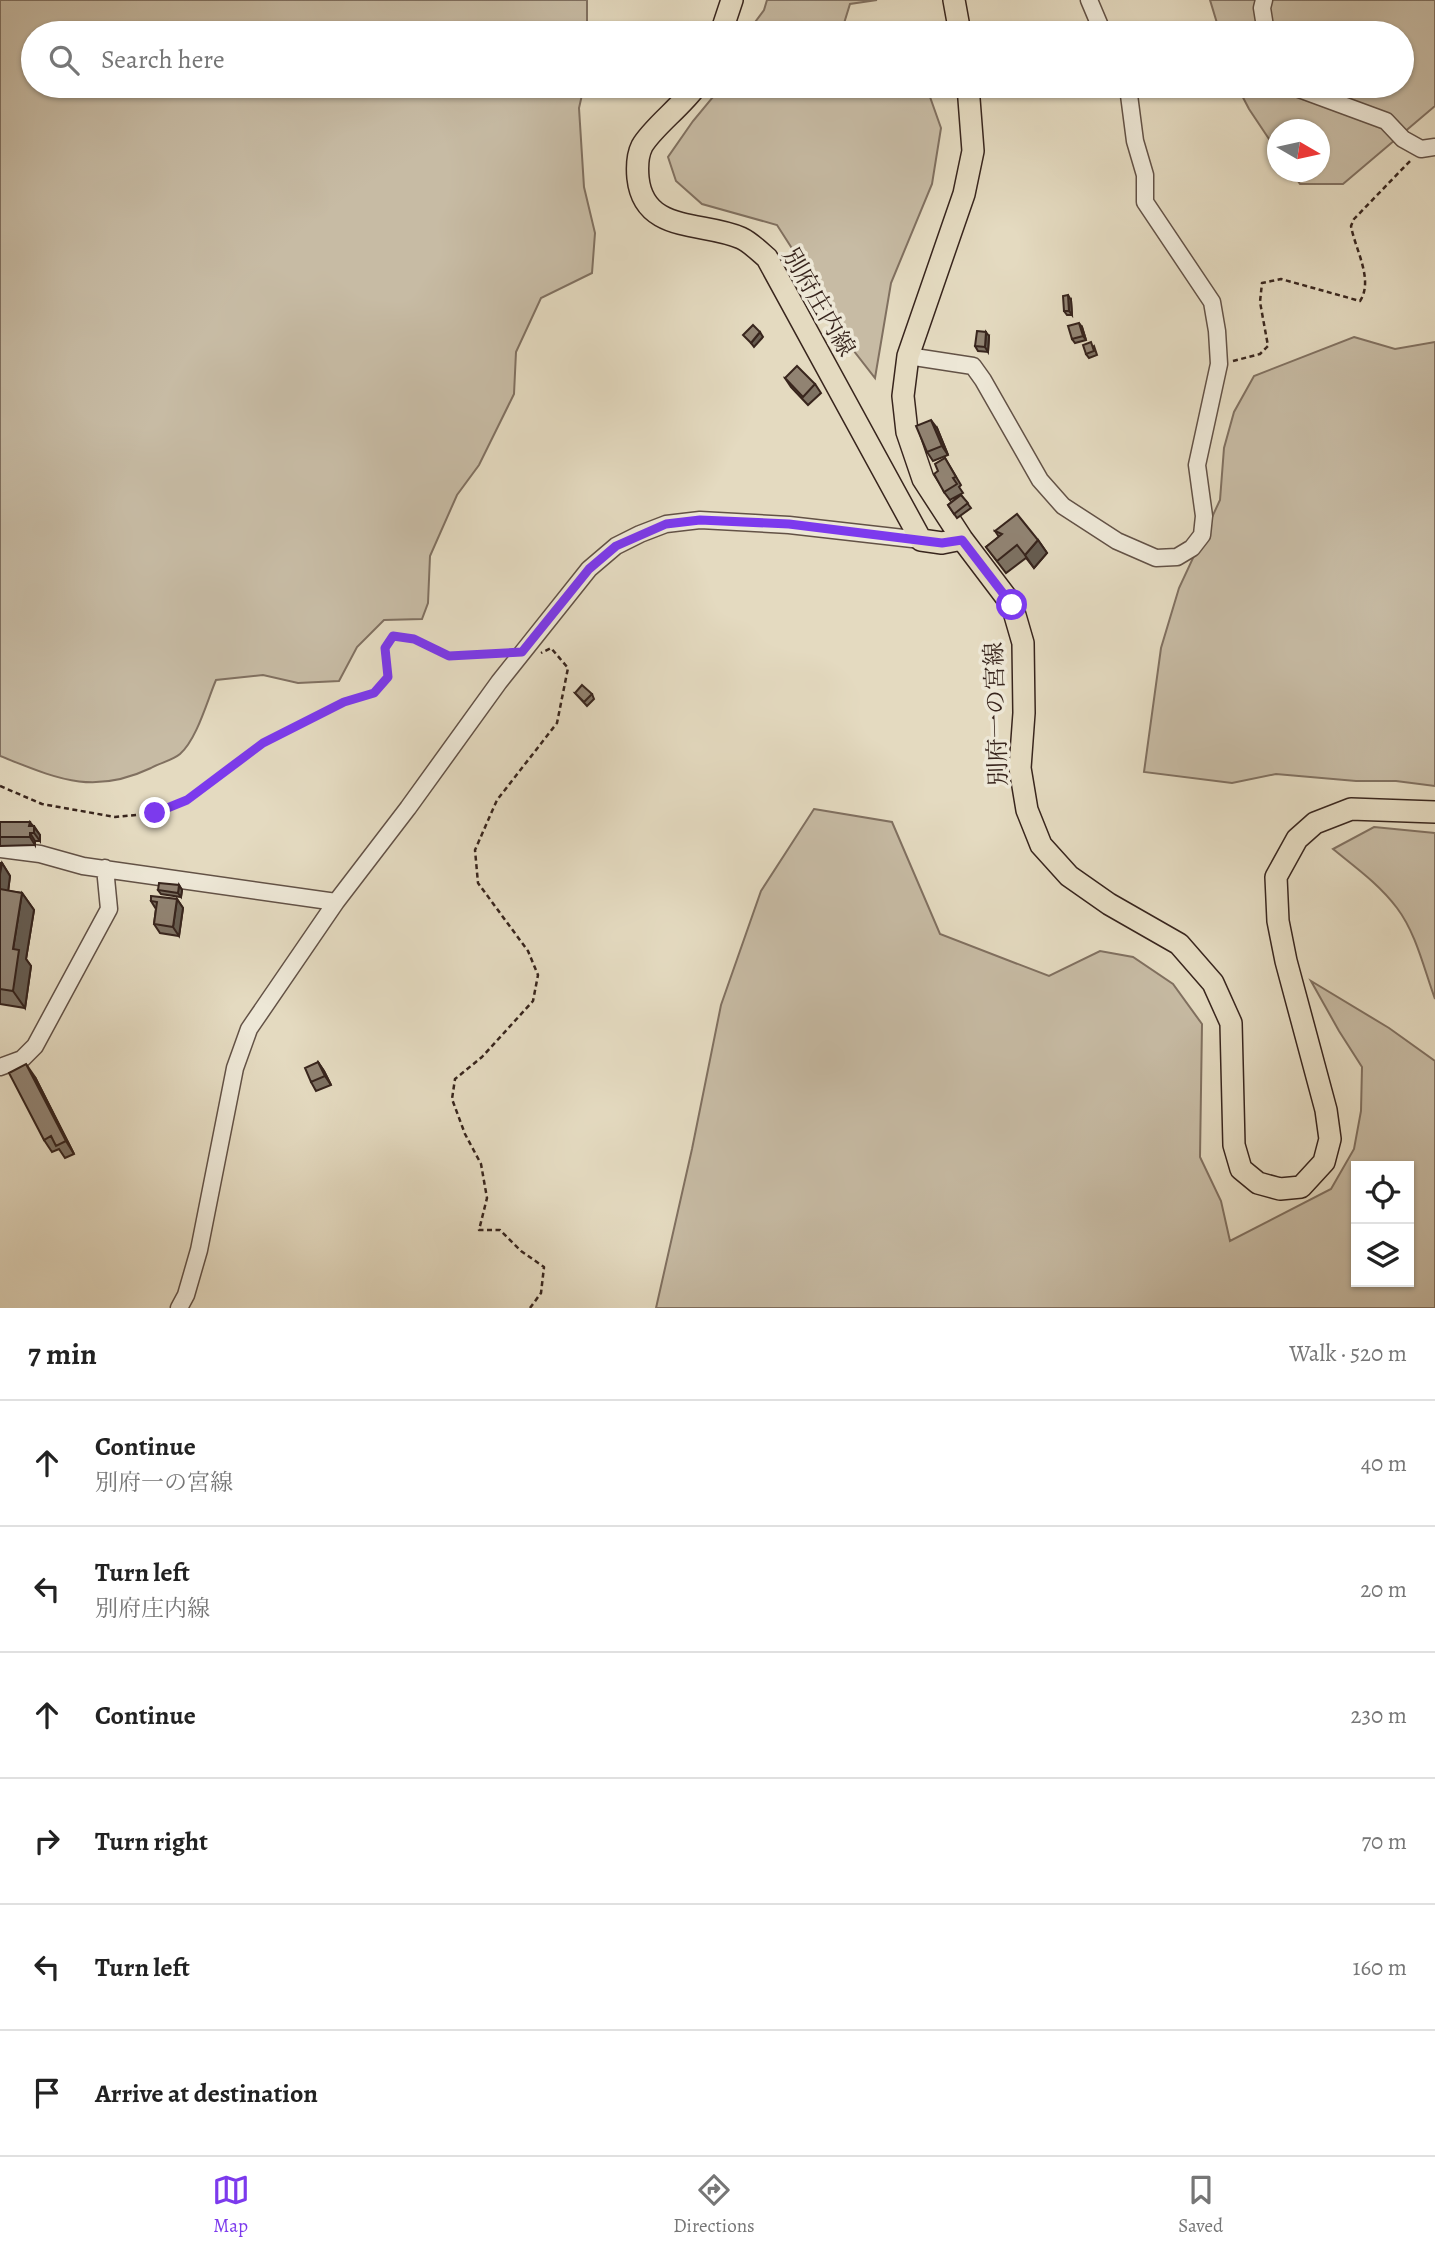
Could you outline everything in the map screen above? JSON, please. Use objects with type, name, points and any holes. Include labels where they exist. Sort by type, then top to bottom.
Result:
[{"type":"main road","points":[[725,21],[732,0]]},
{"type":"main road","points":[[954,0],[958,21]]},
{"type":"main road","name":"別府庄内線","points":[[687,98],[642,146],[636,165],[639,188],[649,207],[665,220],[742,238],[767,258],[921,540]]},
{"type":"main road","name":"別府一の宮線","points":[[969,98],[973,151],[964,194],[908,356],[903,396],[907,432],[923,479],[962,540],[1012,605],[1023,643],[1024,713],[1020,768],[1027,810],[1041,845],[1069,876],[1109,904],[1180,944],[1213,983],[1231,1023],[1234,1145],[1241,1169],[1258,1182],[1280,1189],[1301,1187],[1324,1162],[1330,1139],[1326,1110],[1283,948],[1278,921],[1276,877],[1297,839],[1315,823],[1350,809],[1435,812]]},
{"type":"main road","points":[[921,540],[942,543],[962,540]]},
{"type":"street","points":[[1090,0],[1098,21]]},
{"type":"street","points":[[1264,0],[1264,21]]},
{"type":"street","points":[[908,356],[973,366],[1040,480],[1063,506],[1117,541],[1156,558],[1177,557],[1192,548],[1202,535],[1204,516],[1197,465],[1219,365],[1217,331],[1212,302],[1145,202],[1145,175],[1135,141],[1129,98]]},
{"type":"street","points":[[1324,98],[1386,121],[1402,139],[1428,148]]},
{"type":"street","points":[[179,1308],[186,1295],[196,1261],[235,1068],[249,1029],[336,902],[522,652],[589,569],[616,546],[666,524],[700,520],[789,524],[921,540]]},
{"type":"street","points":[[0,849],[40,854],[83,866],[336,902]]},
{"type":"street","points":[[0,1067],[22,1059],[35,1046],[109,909],[104,868]]},
{"type":"path","points":[[1219,365],[1260,354],[1269,346],[1260,302],[1262,283],[1281,279],[1360,301],[1366,283],[1352,235],[1351,226],[1354,219],[1428,148]]},
{"type":"path","points":[[0,786],[42,804],[115,817],[155,813],[187,800],[263,743],[344,702],[374,693],[388,677],[385,648],[393,636],[414,639],[449,656],[522,652],[535,655],[551,648],[568,668],[557,723],[497,800],[475,850],[478,883],[528,951],[538,975],[533,1000],[482,1057],[455,1079],[452,1099],[481,1164],[487,1198],[479,1230],[500,1230],[521,1251],[544,1267],[541,1293],[530,1308]]},
{"type":"shaded area","points":[[0,0],[587,0],[587,21],[21,21],[21,98],[581,98],[579,108],[584,187],[595,233],[592,273],[541,298],[516,352],[514,394],[479,465],[457,495],[430,556],[428,603],[422,619],[384,620],[357,647],[339,681],[298,683],[263,675],[216,680],[192,739],[180,754],[130,776],[110,781],[74,781],[0,756]]},
{"type":"shaded area","points":[[767,0],[877,0],[850,4],[845,21],[756,21]]},
{"type":"shaded area","points":[[1210,0],[1435,0],[1435,106],[1343,184],[1300,184],[1299,182],[1330,182],[1330,119],[1267,119],[1267,136],[1243,98],[1414,98],[1414,21],[1216,21]]},
{"type":"shaded area","points":[[712,98],[930,98],[941,128],[932,184],[891,283],[875,378],[843,337],[777,225],[702,204],[676,181],[668,157]]},
{"type":"shaded area","points":[[1354,337],[1395,349],[1435,342],[1435,786],[1276,774],[1232,783],[1144,772],[1161,648],[1179,588],[1220,500],[1224,448],[1234,412],[1254,376]]},
{"type":"shaded area","points":[[814,809],[892,822],[940,934],[1049,976],[1100,951],[1133,957],[1173,984],[1202,1024],[1200,1157],[1221,1201],[1230,1241],[1331,1189],[1354,1149],[1361,1111],[1362,1067],[1311,981],[1389,1028],[1435,1061],[1435,1308],[656,1308],[721,1005],[761,891]]},
{"type":"shaded area","points":[[1374,827],[1435,833],[1435,999],[1404,918],[1375,884],[1333,849]]},
{"type":"building","points":[[1068,295],[1069,311],[1064,311],[1063,296]]},
{"type":"building","points":[[1079,323],[1083,336],[1072,339],[1068,326]]},
{"type":"building","points":[[753,325],[760,332],[751,343],[743,335]]},
{"type":"building","points":[[977,331],[986,332],[985,347],[975,346]]},
{"type":"building","points":[[1091,342],[1094,351],[1086,354],[1083,345]]},
{"type":"building","points":[[797,366],[815,384],[803,397],[785,378]]},
{"type":"building","points":[[931,420],[942,446],[927,452],[916,426]]},
{"type":"building","points":[[945,458],[957,484],[944,492],[934,474],[938,471],[935,464]]},
{"type":"building","points":[[961,495],[968,503],[954,514],[948,505]]},
{"type":"building","points":[[1017,514],[1038,540],[1025,555],[1017,545],[997,561],[986,547],[1002,534],[995,531]]},
{"type":"building","points":[[582,685],[592,694],[584,702],[575,693]]},
{"type":"building","points":[[0,822],[30,822],[29,826],[34,826],[34,833],[30,833],[30,837],[0,837]]},
{"type":"building","points":[[159,883],[179,885],[178,893],[158,890]]},
{"type":"building","points":[[0,889],[22,893],[13,949],[19,950],[13,991],[0,989]]},
{"type":"building","points":[[151,896],[177,899],[173,927],[154,924],[157,902],[151,901]]},
{"type":"building","points":[[318,1062],[325,1076],[311,1082],[305,1068]]},
{"type":"building","points":[[26,1064],[66,1141],[56,1146],[51,1136],[44,1140],[9,1073]]},
{"type":"route","points":[[155,813],[187,800],[263,743],[344,702],[374,693],[388,677],[385,648],[393,636],[414,639],[449,656],[522,652],[589,569],[616,546],[666,524],[700,520],[789,524],[942,543],[962,540],[1012,605]]}]
